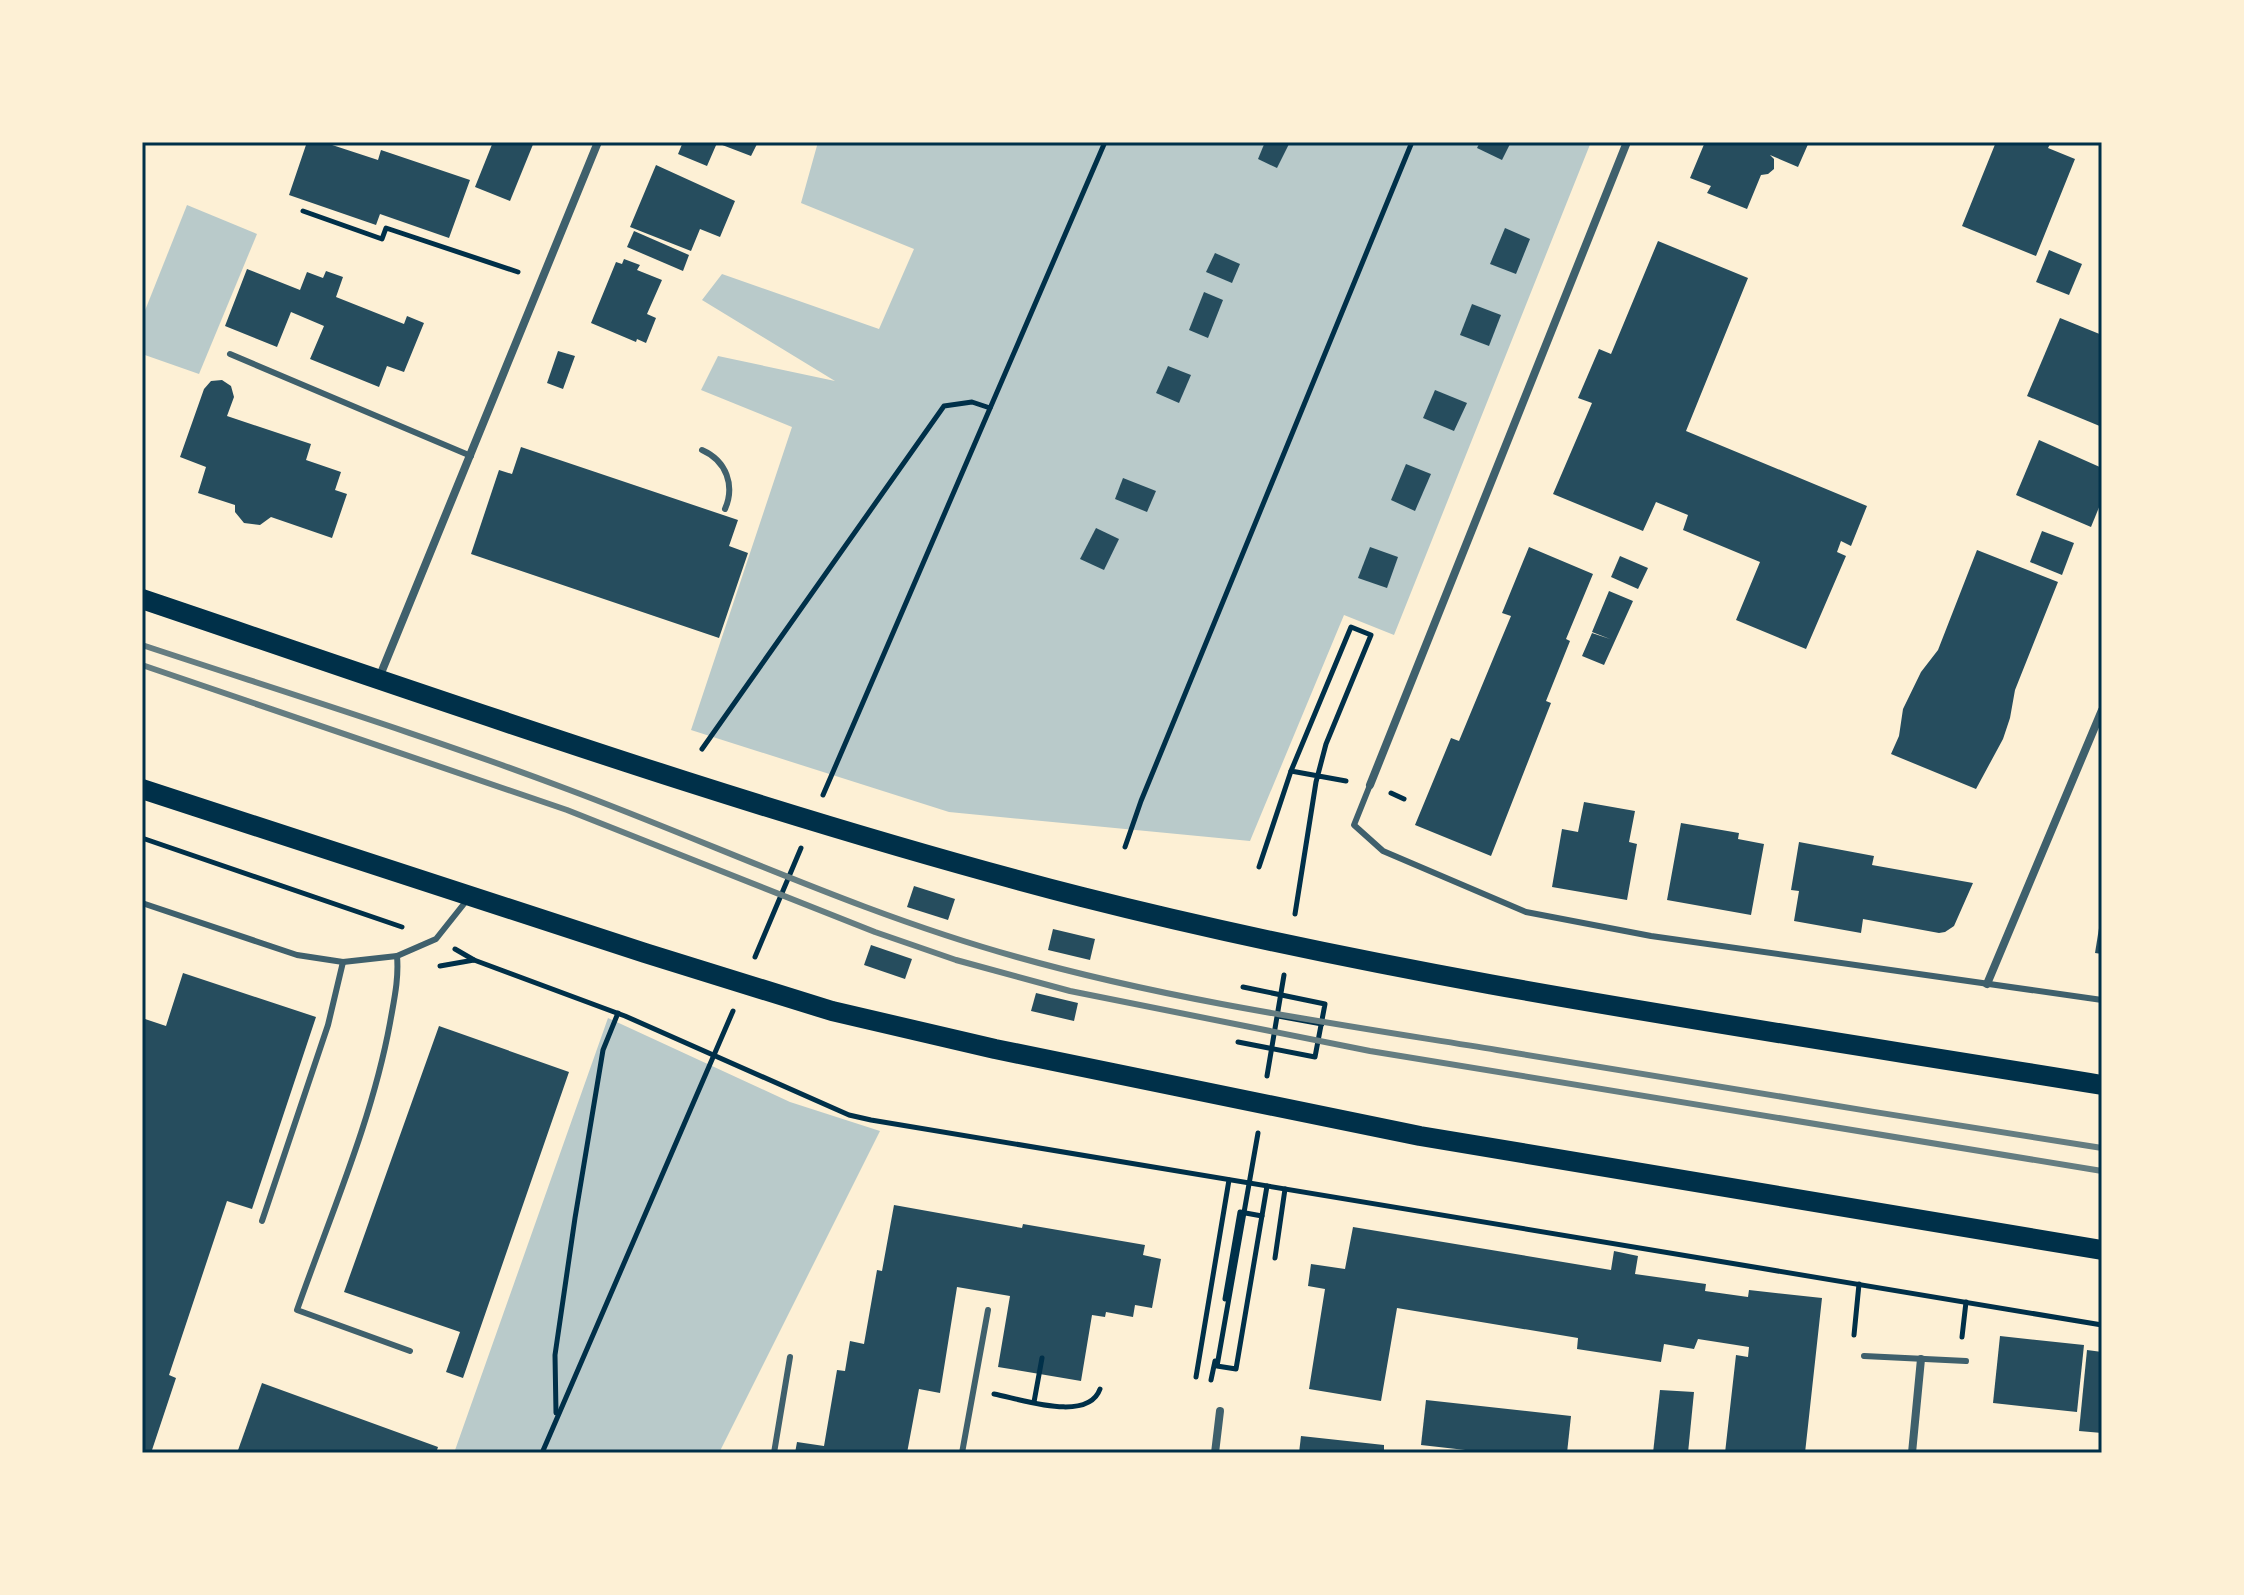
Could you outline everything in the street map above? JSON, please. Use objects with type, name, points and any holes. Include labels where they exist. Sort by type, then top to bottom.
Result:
[{"type":"main road","points":[[142,599],[699,785],[919,852],[1085,897],[1509,988],[2102,1085]]},
{"type":"main road","points":[[142,789],[832,1011],[995,1049],[1420,1136],[2102,1250]]},
{"type":"street","points":[[379,679],[598,142]]},
{"type":"street","points":[[1370,785],[1627,142]]},
{"type":"street","points":[[1987,984],[2102,710]]},
{"type":"street","points":[[1912,1453],[1921,1359]]},
{"type":"street","points":[[1215,1453],[1220,1411]]},
{"type":"lane","points":[[230,354],[471,456]]},
{"type":"lane","points":[[702,450],[722,464],[729,478],[730,490],[725,509]]},
{"type":"lane","points":[[1370,785],[1354,825],[1383,851],[1526,912],[1651,936],[2102,1000]]},
{"type":"lane","points":[[142,903],[297,955],[343,962],[397,956],[436,939],[470,896]]},
{"type":"lane","points":[[397,956],[398,974],[385,1048],[367,1113],[297,1310],[410,1351]]},
{"type":"lane","points":[[262,1221],[328,1025],[343,962]]},
{"type":"lane","points":[[962,1453],[988,1310]]},
{"type":"lane","points":[[1864,1356],[1963,1361]]},
{"type":"lane","points":[[774,1453],[790,1357]]},
{"type":"path","points":[[821,801],[1105,142]]},
{"type":"path","points":[[1125,847],[1141,801],[1412,142]]},
{"type":"path","points":[[303,211],[382,239],[386,228],[542,280]]},
{"type":"path","points":[[702,749],[944,406],[972,402],[990,408]]},
{"type":"path","points":[[1259,867],[1291,771],[1351,627],[1371,635],[1326,744],[1316,782],[1292,927]]},
{"type":"path","points":[[1291,771],[1370,785],[1404,799]]},
{"type":"path","points":[[142,838],[436,939],[474,960],[618,1013],[849,1115],[2102,1325]]},
{"type":"path","points":[[750,970],[803,843]]},
{"type":"path","points":[[398,974],[474,960]]},
{"type":"path","points":[[1267,1076],[1285,971]]},
{"type":"path","points":[[1238,1042],[1315,1057],[1325,1004],[1243,987]]},
{"type":"path","points":[[542,1453],[738,999]]},
{"type":"path","points":[[556,1415],[555,1355],[575,1218],[600,1064],[618,1013]]},
{"type":"path","points":[[1278,1016],[1322,1024]]},
{"type":"path","points":[[1260,1122],[1217,1366],[1236,1369],[1267,1186]]},
{"type":"path","points":[[1196,1377],[1229,1180]]},
{"type":"path","points":[[1275,1258],[1285,1189]]},
{"type":"path","points":[[1211,1380],[1240,1212],[1262,1216]]},
{"type":"path","points":[[1859,1284],[1852,1355],[1864,1356]]},
{"type":"path","points":[[1963,1361],[1966,1302]]},
{"type":"path","points":[[1034,1402],[1042,1358]]},
{"type":"path","points":[[1000,1395],[1076,1408],[1093,1401],[1100,1389]]},
{"type":"shaded area","points":[[818,142],[1591,142],[1394,635],[1344,615],[1250,841],[949,812],[691,730],[792,427],[701,390],[718,356],[835,381],[702,300],[722,274],[879,329],[914,249],[801,203]]},
{"type":"shaded area","points":[[187,205],[257,234],[199,374],[142,354],[142,318]]},
{"type":"shaded area","points":[[608,1018],[790,1102],[880,1131],[719,1453],[454,1453]]},
{"type":"building","points":[[307,142],[323,142],[378,160],[381,150],[470,180],[449,238],[380,214],[376,225],[289,195]]},
{"type":"building","points":[[493,142],[534,142],[510,201],[475,187]]},
{"type":"building","points":[[683,142],[758,142],[751,156],[717,143],[707,166],[678,154]]},
{"type":"building","points":[[1265,142],[1290,142],[1277,168],[1258,159]]},
{"type":"building","points":[[1480,142],[1511,142],[1502,160],[1477,148]]},
{"type":"building","points":[[1705,142],[1809,142],[1798,167],[1770,155],[1774,159],[1774,169],[1761,175],[1747,209],[1707,193],[1711,186],[1690,178]]},
{"type":"building","points":[[1996,142],[2051,142],[2048,148],[2075,159],[2036,256],[1962,226]]},
{"type":"building","points":[[656,165],[735,201],[720,237],[700,229],[691,251],[630,227]]},
{"type":"building","points":[[1505,228],[1530,239],[1516,274],[1490,264]]},
{"type":"building","points":[[634,231],[689,255],[683,271],[627,247]]},
{"type":"building","points":[[1658,241],[1748,278],[1686,431],[1867,506],[1851,546],[1841,541],[1837,552],[1846,556],[1806,649],[1736,620],[1760,562],[1683,530],[1688,515],[1656,502],[1643,531],[1553,494],[1592,403],[1578,398],[1599,349],[1611,354]]},
{"type":"building","points":[[2049,250],[2082,264],[2069,295],[2036,282]]},
{"type":"building","points":[[1215,253],[1240,264],[1232,283],[1206,272]]},
{"type":"building","points":[[624,259],[640,265],[637,270],[662,280],[647,314],[656,318],[646,343],[637,339],[636,342],[591,323],[616,262],[622,264]]},
{"type":"building","points":[[247,269],[300,290],[307,272],[323,278],[326,271],[343,277],[336,297],[404,324],[407,316],[424,323],[404,372],[387,366],[379,387],[310,359],[324,326],[291,312],[277,347],[225,326]]},
{"type":"building","points":[[1204,292],[1223,300],[1208,338],[1189,330]]},
{"type":"building","points":[[1472,304],[1501,315],[1489,346],[1460,335]]},
{"type":"building","points":[[2060,318],[2102,335],[2102,427],[2027,396]]},
{"type":"building","points":[[558,351],[575,356],[563,389],[547,383]]},
{"type":"building","points":[[1168,366],[1191,375],[1179,403],[1156,393]]},
{"type":"building","points":[[222,380],[231,386],[234,397],[227,416],[311,444],[306,460],[341,472],[335,490],[347,494],[332,538],[271,517],[260,525],[244,523],[235,512],[235,505],[198,493],[206,467],[180,457],[204,389],[211,381]]},
{"type":"building","points":[[1435,390],[1467,403],[1454,431],[1423,418]]},
{"type":"building","points":[[2039,440],[2102,468],[2102,500],[2091,527],[2016,495]]},
{"type":"building","points":[[521,447],[738,520],[729,546],[748,553],[719,638],[471,554],[499,470],[512,474]]},
{"type":"building","points":[[1406,464],[1431,474],[1415,511],[1391,500]]},
{"type":"building","points":[[1123,478],[1156,491],[1147,512],[1115,499]]},
{"type":"building","points":[[1096,528],[1119,539],[1104,570],[1080,559]]},
{"type":"building","points":[[2042,531],[2074,543],[2062,575],[2030,562]]},
{"type":"building","points":[[1370,547],[1398,557],[1387,588],[1358,578]]},
{"type":"building","points":[[1529,547],[1593,574],[1566,639],[1570,641],[1546,701],[1551,703],[1491,856],[1415,825],[1451,738],[1459,741],[1511,616],[1502,613]]},
{"type":"building","points":[[1977,550],[2058,582],[2015,690],[2003,739],[1976,789],[1891,754],[1899,736],[1903,709],[1921,672],[1938,650]]},
{"type":"building","points":[[1620,556],[1648,568],[1638,589],[1611,577]]},
{"type":"building","points":[[1609,591],[1633,601],[1604,665],[1582,656],[1592,633],[1610,639],[1592,632]]},
{"type":"building","points":[[1584,802],[1635,811],[1629,842],[1637,844],[1627,900],[1552,887],[1562,829],[1578,832]]},
{"type":"building","points":[[1681,823],[1739,833],[1738,839],[1764,844],[1751,915],[1667,900]]},
{"type":"building","points":[[1799,842],[1874,856],[1872,865],[1973,883],[1954,926],[1945,932],[1863,919],[1861,933],[1794,921],[1799,891],[1791,890]]},
{"type":"building","points":[[914,886],[955,899],[948,920],[907,907]]},
{"type":"building","points":[[2102,922],[2102,954],[2095,953]]},
{"type":"building","points":[[1053,929],[1095,939],[1090,960],[1048,950]]},
{"type":"building","points":[[871,945],[912,959],[905,979],[864,965]]},
{"type":"building","points":[[183,973],[316,1017],[252,1209],[227,1201],[169,1375],[176,1378],[151,1453],[142,1453],[142,1018],[166,1026]]},
{"type":"building","points":[[1036,993],[1078,1003],[1074,1021],[1031,1011]]},
{"type":"building","points":[[439,1026],[569,1072],[463,1378],[446,1372],[460,1332],[344,1292]]},
{"type":"building","points":[[894,1205],[1022,1228],[1023,1224],[1145,1245],[1143,1255],[1161,1259],[1152,1308],[1135,1305],[1133,1317],[1106,1312],[1105,1317],[1092,1315],[1081,1381],[998,1367],[1010,1296],[957,1287],[940,1393],[919,1389],[907,1453],[795,1453],[797,1442],[824,1446],[837,1370],[845,1371],[850,1341],[864,1344],[877,1270],[882,1271]]},
{"type":"building","points":[[1353,1227],[1611,1270],[1614,1251],[1638,1256],[1635,1274],[1706,1284],[1705,1291],[1748,1297],[1749,1290],[1822,1298],[1805,1453],[1725,1453],[1736,1355],[1748,1357],[1749,1347],[1698,1339],[1694,1349],[1664,1344],[1661,1362],[1577,1349],[1578,1338],[1397,1308],[1381,1401],[1309,1389],[1325,1289],[1308,1286],[1311,1264],[1345,1269]]},
{"type":"building","points":[[2000,1336],[2084,1345],[2077,1412],[1993,1403]]},
{"type":"building","points":[[2087,1350],[2102,1352],[2102,1433],[2079,1431]]},
{"type":"building","points":[[262,1383],[438,1447],[436,1453],[237,1453]]},
{"type":"building","points":[[1660,1390],[1694,1392],[1688,1453],[1653,1453]]},
{"type":"building","points":[[1426,1400],[1571,1416],[1567,1453],[1492,1453],[1421,1445]]},
{"type":"building","points":[[1301,1436],[1384,1445],[1384,1453],[1299,1453]]},
{"type":"railway","points":[[142,645],[514,770],[902,920],[959,940],[1076,973],[1316,1021],[2102,1148]]},
{"type":"railway","points":[[142,665],[567,810],[875,932],[956,960],[1070,991],[1370,1051],[2102,1171]]}]
